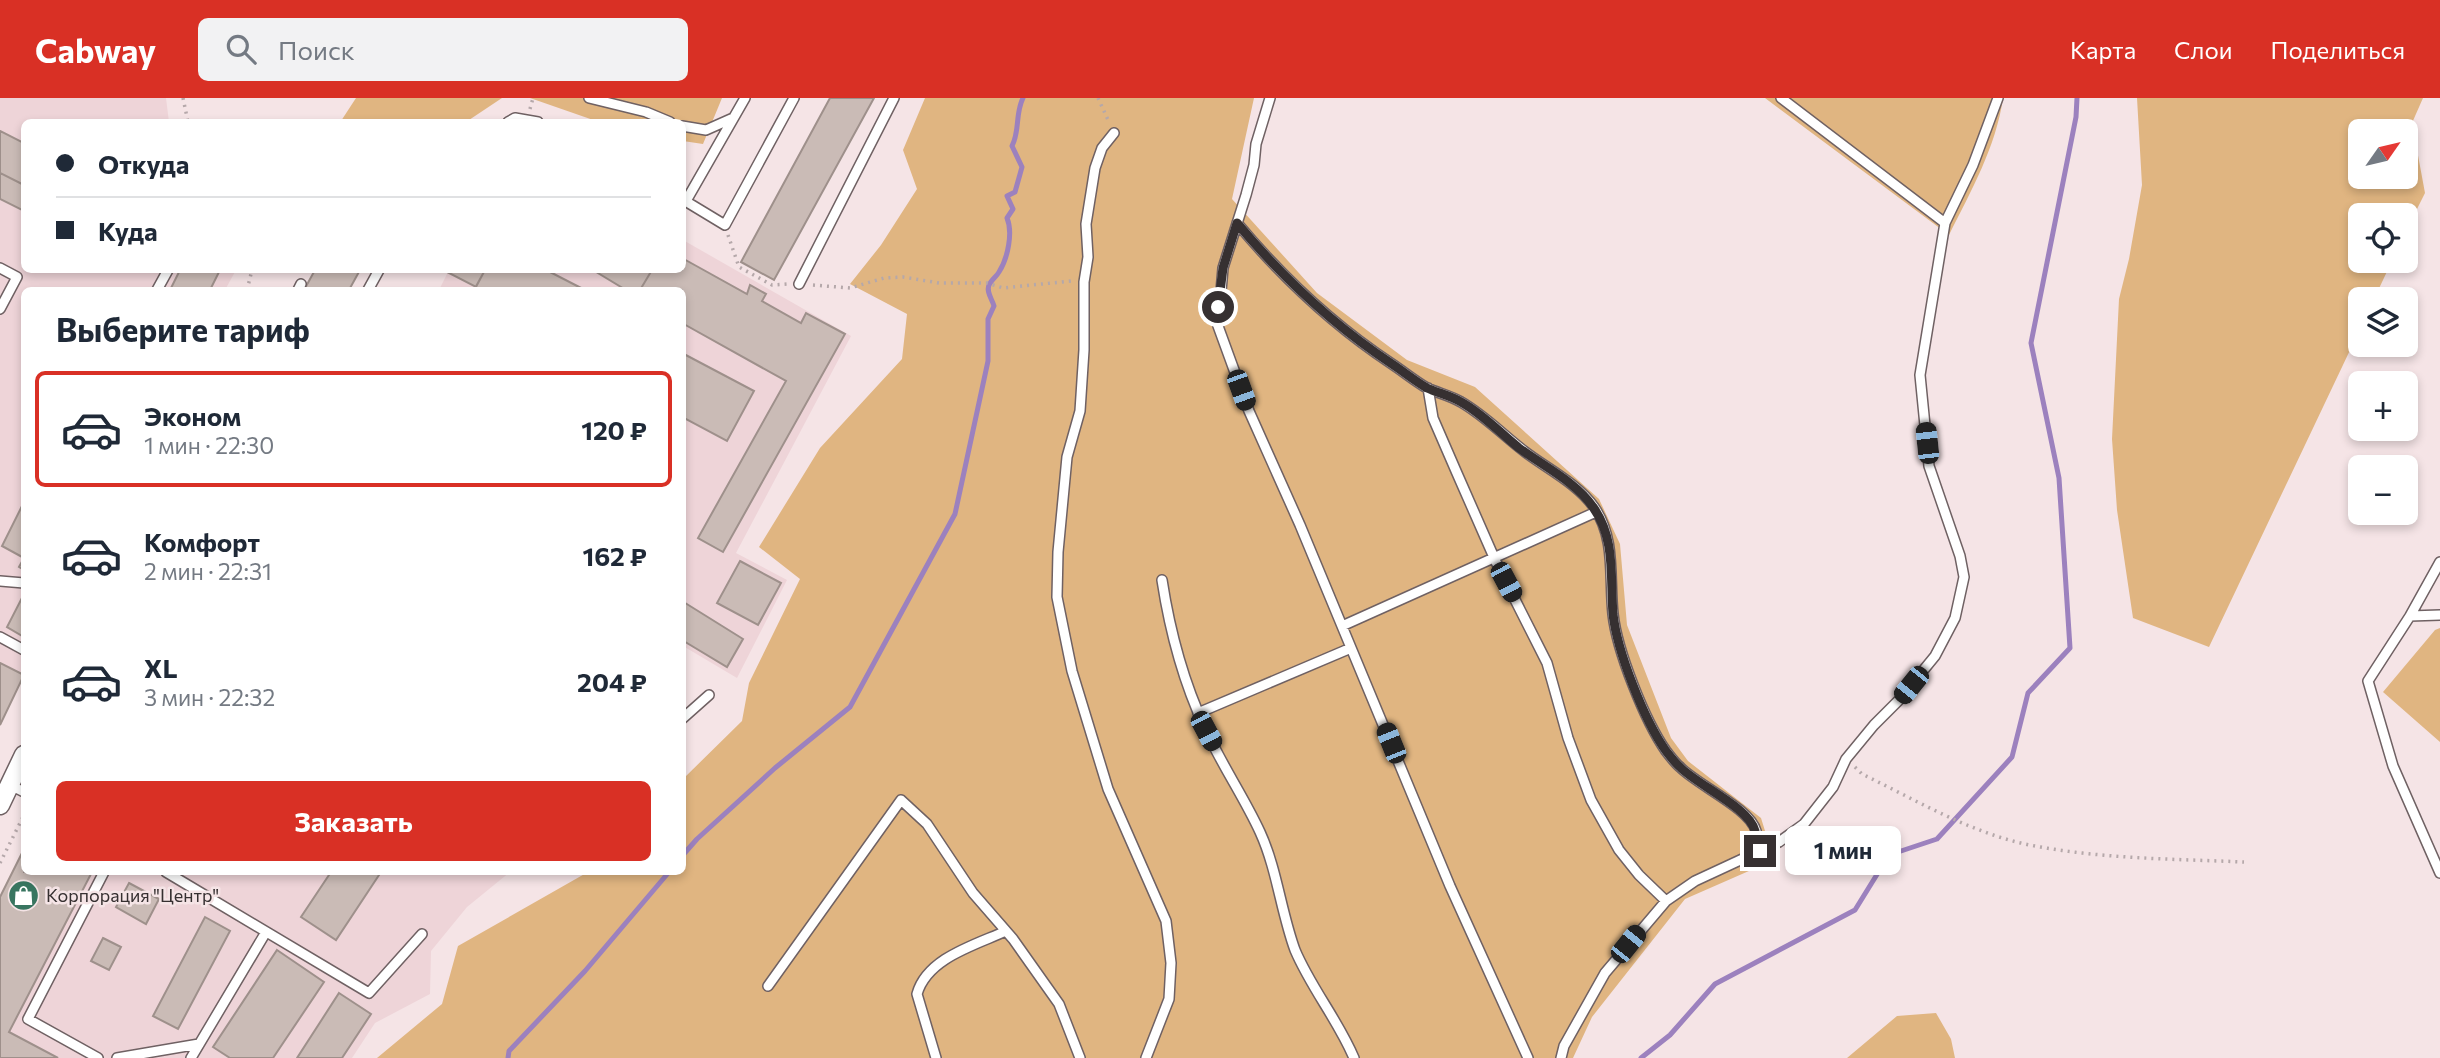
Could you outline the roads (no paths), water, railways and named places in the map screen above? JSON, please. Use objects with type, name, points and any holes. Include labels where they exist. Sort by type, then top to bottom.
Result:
[{"type":"street","points":[[0,805],[17,789],[21,770]]},
{"type":"lane","points":[[589,98],[646,111],[663,119]]},
{"type":"lane","points":[[686,197],[745,98]]},
{"type":"lane","points":[[686,201],[725,225],[794,98]]},
{"type":"lane","points":[[799,284],[894,98]]},
{"type":"lane","points":[[1270,98],[1256,144],[1246,195],[1223,268],[1218,326],[1249,411],[1300,525],[1450,886],[1528,1058]]},
{"type":"lane","points":[[1781,98],[1945,223]]},
{"type":"lane","points":[[1561,1058],[1564,1046],[1605,973],[1666,901],[1695,881],[1779,842],[1804,824],[1833,787],[1846,759],[1935,656],[1955,618],[1964,577],[1960,556],[1929,466],[1920,375],[1945,223],[1973,165],[1998,98]]},
{"type":"lane","points":[[686,127],[706,130],[733,118]]},
{"type":"lane","points":[[1114,133],[1102,148],[1095,168],[1086,224],[1088,257],[1084,282],[1080,411],[1067,457],[1058,552],[1057,597],[1072,671],[1108,789],[1166,921],[1171,963],[1169,999],[1146,1058]]},
{"type":"lane","points":[[1237,223],[1269,261],[1310,301],[1354,337],[1428,388],[1461,402],[1479,414],[1580,493],[1596,512],[1604,524],[1610,547],[1613,615],[1618,643],[1630,677],[1665,749],[1680,768],[1753,824],[1757,834],[1750,856]]},
{"type":"lane","points":[[0,268],[16,277],[0,309]]},
{"type":"lane","points":[[1428,388],[1437,428],[1495,558],[1547,663],[1568,738],[1591,800],[1619,850],[1639,875],[1666,901]]},
{"type":"lane","points":[[1342,626],[1596,512]]},
{"type":"lane","points":[[2440,562],[2410,616],[2368,681],[2393,766],[2440,873]]},
{"type":"lane","points":[[1162,580],[1170,630],[1186,685],[1261,834],[1295,950],[1354,1058]]},
{"type":"lane","points":[[0,581],[21,583]]},
{"type":"lane","points":[[2410,616],[2440,615]]},
{"type":"lane","points":[[0,637],[21,648]]},
{"type":"lane","points":[[1198,713],[1351,648]]},
{"type":"lane","points":[[686,715],[709,695]]},
{"type":"lane","points":[[768,986],[901,800],[927,824],[973,893],[1006,931],[1059,1004],[1080,1058]]},
{"type":"lane","points":[[98,1058],[28,1019],[102,875]]},
{"type":"lane","points":[[171,875],[369,993],[422,933]]},
{"type":"lane","points":[[936,1058],[917,994],[920,984],[941,961],[1006,931]]},
{"type":"lane","points":[[191,1058],[266,932]]},
{"type":"lane","points":[[117,1058],[199,1044]]},
{"type":"waterway","points":[[686,851],[775,768],[850,707],[955,514],[988,361],[988,319],[994,306],[988,288],[998,274],[1007,252],[1010,230],[1007,218],[1013,209],[1007,196],[1015,192],[1022,167],[1012,146],[1023,98]]},
{"type":"waterway","points":[[1641,1058],[1670,1035],[1715,984],[1855,910],[1889,855],[1937,839],[2012,757],[2028,693],[2070,648],[2059,478],[2031,343],[2076,117],[2077,98]]},
{"type":"waterway","points":[[508,1058],[509,1051],[585,971],[666,875]]},
{"type":"place","name":"Корпорация \"Центр\"","points":[[23,895]]}]
